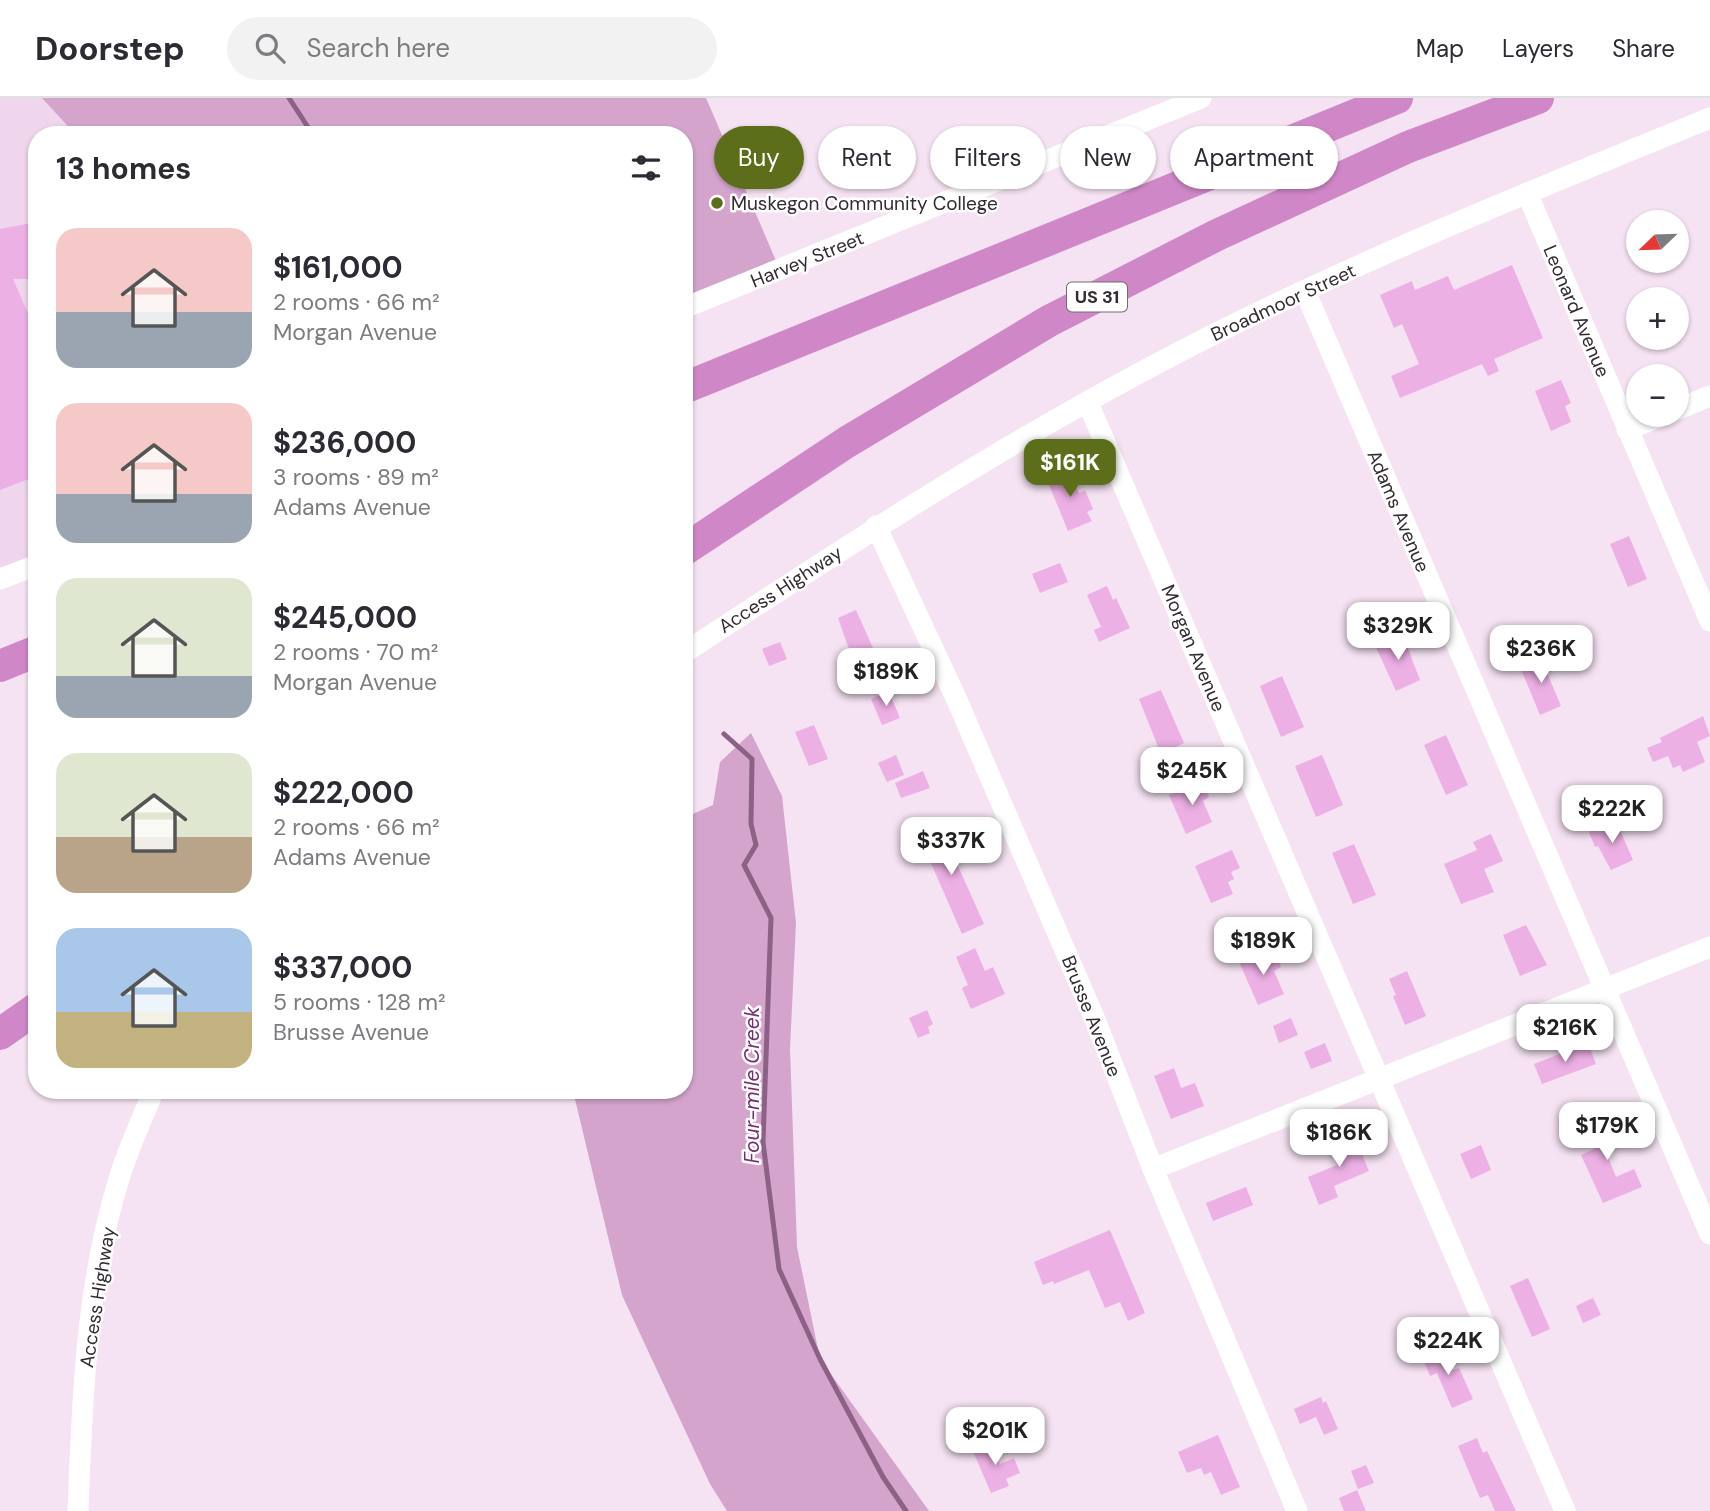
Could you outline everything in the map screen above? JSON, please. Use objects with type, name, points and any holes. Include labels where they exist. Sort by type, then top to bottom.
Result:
[{"type":"highway","points":[[693,384],[1397,98]]},
{"type":"highway","name":"US 31","points":[[693,544],[847,442],[1049,321],[1217,235],[1396,153],[1538,98]]},
{"type":"highway","points":[[0,666],[28,655]]},
{"type":"highway","points":[[2,1033],[28,1014]]},
{"type":"street","name":"Harvey Street","points":[[693,304],[1201,98]]},
{"type":"street","name":"Broadmoor Street","points":[[876,526],[1000,449],[1186,348],[1305,290],[1527,193],[1710,118]]},
{"type":"street","name":"Leonard Avenue","points":[[1527,193],[1710,621]]},
{"type":"street","name":"Adams Avenue","points":[[1305,290],[1710,1234]]},
{"type":"street","points":[[1689,405],[1710,396]]},
{"type":"street","name":"Morgan Avenue","points":[[1088,403],[1565,1511]]},
{"type":"street","points":[[1628,430],[1635,427]]},
{"type":"street","name":"Access Highway","points":[[693,647],[876,526]]},
{"type":"street","name":"Brusse Avenue","points":[[876,526],[956,698],[1096,1022],[1153,1169],[1297,1511]]},
{"type":"street","points":[[0,579],[28,568]]},
{"type":"street","points":[[1153,1169],[1710,947]]},
{"type":"street","name":"Access Highway","points":[[78,1511],[81,1420],[89,1335],[101,1256],[119,1179],[150,1099]]},
{"type":"shaded area","points":[[0,98],[706,98],[689,126],[28,126],[28,561],[0,572]]},
{"type":"shaded area","name":"Muskegon Community College","points":[[42,98],[706,98],[718,126],[714,126],[714,189],[745,189],[780,270],[693,304],[693,126],[68,126]]},
{"type":"shaded area","points":[[751,733],[782,796],[796,923],[790,1049],[797,1247],[820,1359],[929,1511],[727,1511],[710,1484],[622,1295],[575,1099],[693,1099],[693,814],[713,805],[720,762]]},
{"type":"building","points":[[28,224],[28,279],[13,279],[28,313],[28,479],[0,490],[0,229]]},
{"type":"building","points":[[1512,265],[1543,338],[1494,359],[1499,371],[1488,376],[1482,364],[1400,398],[1391,376],[1419,364],[1402,324],[1394,328],[1380,295],[1412,281],[1415,290],[1448,276],[1454,290]]},
{"type":"building","points":[[1561,380],[1571,403],[1565,406],[1571,422],[1551,431],[1535,391]]},
{"type":"building","points":[[1067,466],[1079,493],[1085,490],[1093,509],[1087,512],[1092,521],[1068,531],[1045,475]]},
{"type":"building","points":[[1629,536],[1647,579],[1628,587],[1610,544]]},
{"type":"building","points":[[1060,563],[1068,582],[1040,593],[1032,574]]},
{"type":"building","points":[[1107,586],[1113,600],[1116,598],[1130,628],[1099,642],[1094,630],[1101,627],[1087,595]]},
{"type":"building","points":[[856,610],[877,657],[855,666],[838,618]]},
{"type":"building","points":[[1402,633],[1420,680],[1396,691],[1375,645]]},
{"type":"building","points":[[780,642],[787,659],[769,666],[762,649]]},
{"type":"building","points":[[1546,656],[1552,671],[1547,673],[1561,706],[1540,715],[1520,667]]},
{"type":"building","points":[[1282,676],[1304,727],[1281,737],[1260,686]]},
{"type":"building","points":[[1161,690],[1184,743],[1161,754],[1139,699]]},
{"type":"building","points":[[889,692],[900,718],[882,725],[871,699]]},
{"type":"building","points":[[1703,716],[1710,736],[1697,742],[1705,762],[1683,772],[1680,765],[1673,768],[1668,756],[1653,762],[1647,748],[1662,742],[1660,738]]},
{"type":"building","points":[[814,725],[828,759],[809,766],[795,732]]},
{"type":"building","points":[[1446,735],[1468,785],[1446,795],[1424,745]]},
{"type":"building","points":[[896,755],[904,775],[887,782],[878,763]]},
{"type":"building","points":[[1322,755],[1343,805],[1316,817],[1295,766]]},
{"type":"building","points":[[923,771],[930,788],[901,798],[895,783]]},
{"type":"building","points":[[1202,780],[1209,797],[1203,801],[1212,822],[1186,834],[1169,795]]},
{"type":"building","points":[[937,820],[944,836],[951,833],[959,852],[953,855],[984,924],[962,934],[923,845],[929,843],[922,827]]},
{"type":"building","points":[[1616,821],[1633,860],[1611,870],[1598,846],[1595,847],[1589,832]]},
{"type":"building","points":[[1491,834],[1503,861],[1484,869],[1494,892],[1461,904],[1444,864],[1477,850],[1473,842]]},
{"type":"building","points":[[1354,844],[1376,895],[1353,904],[1332,853]]},
{"type":"building","points":[[1232,850],[1240,868],[1231,872],[1234,879],[1228,882],[1233,894],[1211,903],[1195,866]]},
{"type":"building","points":[[1526,925],[1547,965],[1520,976],[1503,935]]},
{"type":"building","points":[[975,948],[985,971],[993,967],[1005,994],[971,1009],[962,988],[968,985],[956,957]]},
{"type":"building","points":[[1274,950],[1281,967],[1274,971],[1284,994],[1258,1005],[1240,964]]},
{"type":"building","points":[[1407,971],[1426,1016],[1405,1025],[1389,979]]},
{"type":"building","points":[[927,1010],[933,1024],[928,1027],[930,1033],[918,1038],[909,1018]]},
{"type":"building","points":[[1291,1018],[1298,1035],[1279,1043],[1273,1026]]},
{"type":"building","points":[[1325,1043],[1332,1061],[1311,1069],[1304,1052]]},
{"type":"building","points":[[1588,1043],[1596,1064],[1542,1084],[1534,1064]]},
{"type":"building","points":[[1174,1068],[1181,1088],[1195,1083],[1204,1106],[1171,1119],[1154,1076]]},
{"type":"building","points":[[1595,1114],[1602,1131],[1618,1124],[1626,1143],[1606,1152],[1616,1177],[1634,1169],[1642,1187],[1603,1203],[1581,1155],[1594,1149],[1582,1120]]},
{"type":"building","points":[[1353,1133],[1369,1171],[1334,1186],[1338,1197],[1319,1205],[1308,1177],[1337,1165],[1329,1144]]},
{"type":"building","points":[[1481,1145],[1491,1170],[1471,1179],[1460,1154]]},
{"type":"building","points":[[1246,1187],[1253,1205],[1213,1221],[1206,1203]]},
{"type":"building","points":[[1110,1230],[1145,1313],[1128,1321],[1120,1302],[1105,1308],[1089,1270],[1054,1284],[1053,1281],[1043,1285],[1034,1262]]},
{"type":"building","points":[[1528,1278],[1550,1329],[1532,1337],[1510,1286]]},
{"type":"building","points":[[1593,1298],[1601,1315],[1583,1323],[1576,1306]]},
{"type":"building","points":[[1443,1347],[1453,1370],[1459,1368],[1473,1399],[1452,1408],[1437,1373],[1430,1376],[1422,1356]]},
{"type":"building","points":[[1321,1397],[1323,1403],[1326,1401],[1338,1429],[1324,1435],[1316,1417],[1300,1424],[1294,1409]]},
{"type":"building","points":[[1218,1435],[1240,1487],[1221,1495],[1211,1472],[1204,1475],[1201,1468],[1187,1473],[1178,1452]]},
{"type":"building","points":[[1477,1438],[1483,1453],[1487,1451],[1516,1511],[1495,1511],[1488,1495],[1480,1498],[1458,1446]]},
{"type":"building","points":[[990,1441],[1000,1464],[1014,1458],[1020,1473],[1006,1479],[1009,1486],[991,1493],[972,1449]]},
{"type":"building","points":[[1366,1465],[1374,1483],[1358,1489],[1351,1471]]},
{"type":"building","points":[[1357,1490],[1366,1511],[1344,1511],[1339,1498]]},
{"type":"waterway","name":"Four-mile Creek","points":[[289,98],[307,126]]},
{"type":"waterway","name":"Four-mile Creek","points":[[724,734],[752,759],[751,824],[756,845],[744,865],[771,918],[763,1142],[779,1269],[820,1359],[883,1477],[906,1511]]},
{"type":"place","name":"Muskegon Community College","points":[[717,203]]}]
